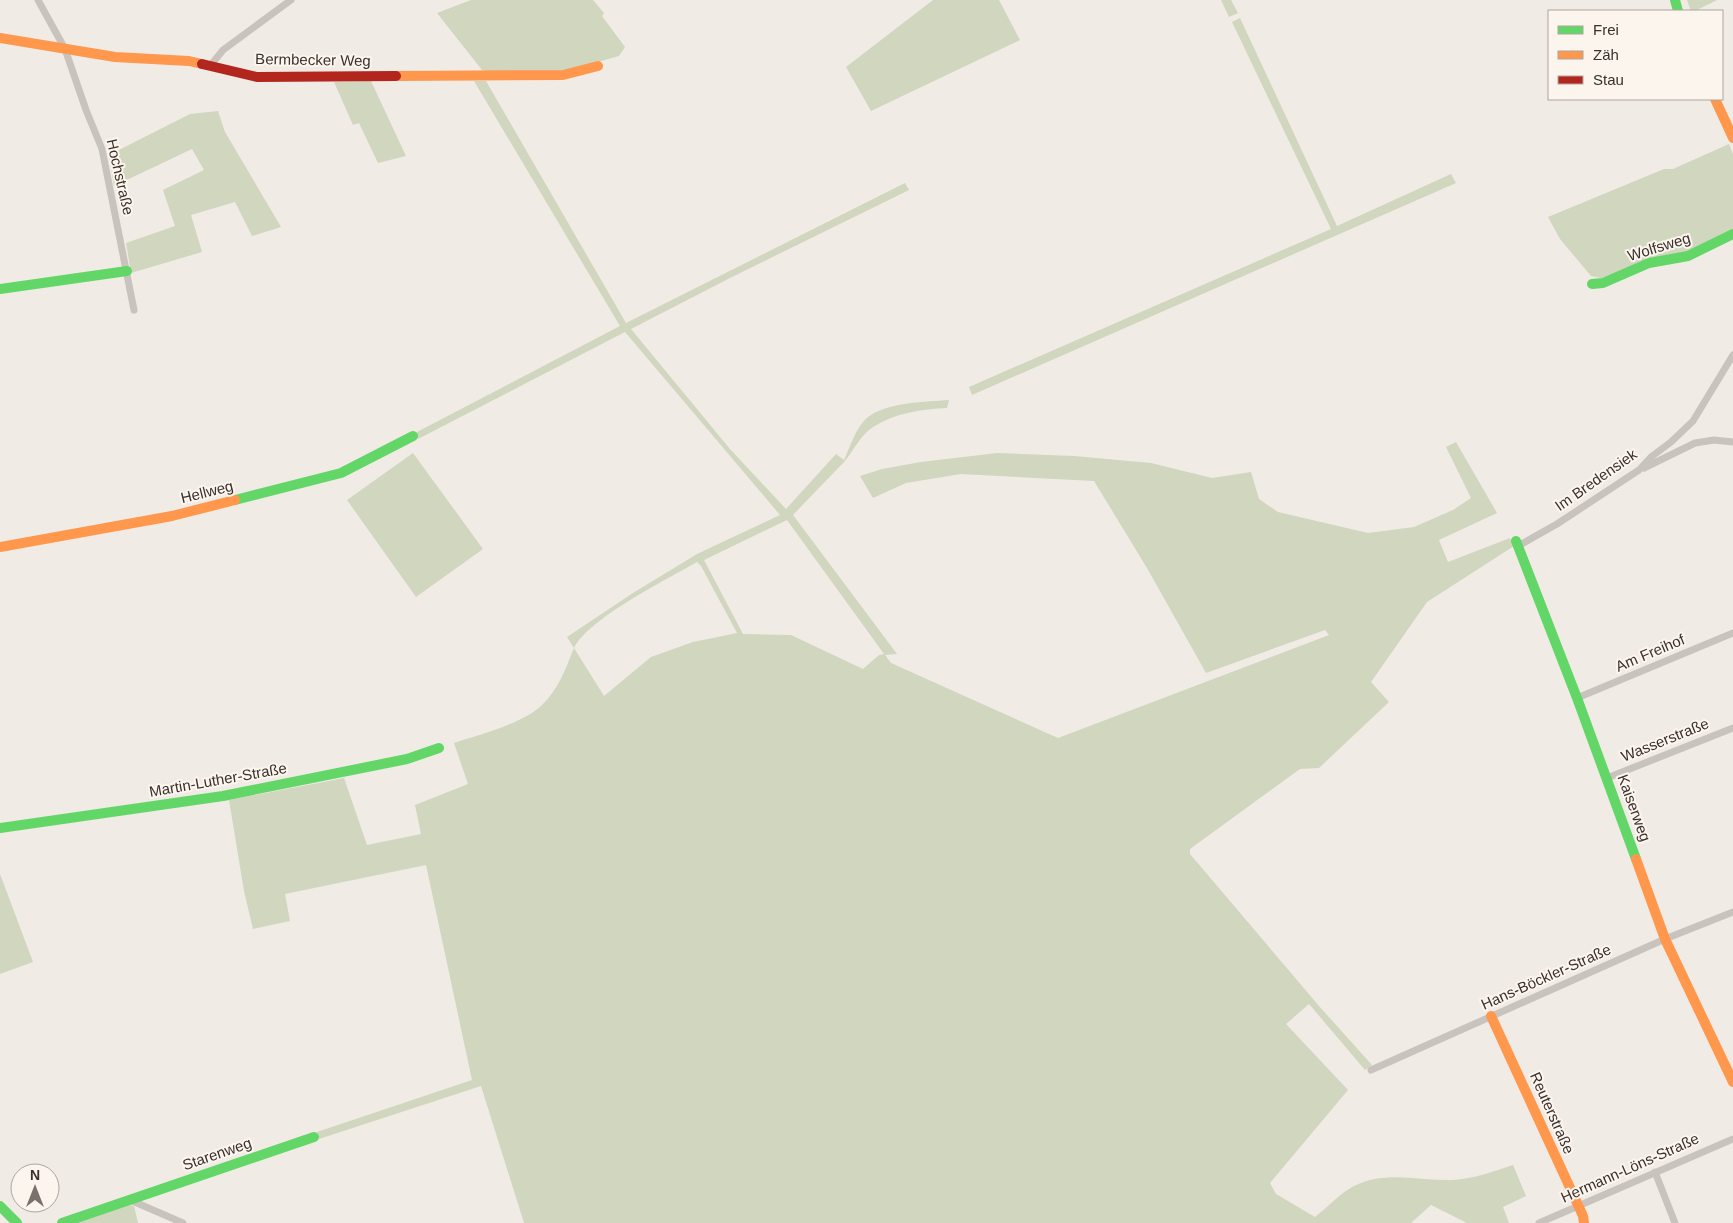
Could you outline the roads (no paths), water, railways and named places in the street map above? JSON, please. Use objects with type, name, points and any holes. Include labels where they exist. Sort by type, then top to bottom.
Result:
[{"type":"street","name":"Hochstraße","points":[[38,0],[65,49],[102,149],[134,310]]},
{"type":"street","points":[[210,66],[223,50],[291,0]]},
{"type":"street","name":"Bermbecker Weg","points":[[0,38],[115,57],[189,61],[257,76],[563,75],[598,66]]},
{"type":"street","points":[[1715,100],[1733,138]]},
{"type":"street","name":"Wolfsweg","points":[[1592,284],[1603,283],[1649,263],[1688,256],[1733,234]]},
{"type":"street","points":[[0,289],[127,271]]},
{"type":"street","name":"Im Bredensiek","points":[[1517,543],[1557,524],[1639,470],[1651,457],[1671,442],[1693,421],[1733,355]]},
{"type":"street","name":"Hellweg","points":[[0,547],[172,516],[341,474],[413,436]]},
{"type":"street","points":[[1639,470],[1695,443],[1714,440],[1733,442]]},
{"type":"street","name":"Kaiserweg","points":[[1517,543],[1607,778],[1665,939],[1733,1082]]},
{"type":"street","name":"Am Freihof","points":[[1577,698],[1733,633]]},
{"type":"street","name":"Wasserstraße","points":[[1607,778],[1733,728]]},
{"type":"street","name":"Martin-Luther-Straße","points":[[0,828],[223,796],[407,759],[439,748]]},
{"type":"street","name":"Hans-Böckler-Straße","points":[[1371,1070],[1665,939],[1733,912]]},
{"type":"street","name":"Reuterstraße","points":[[1491,1016],[1584,1223]]},
{"type":"street","name":"Starenweg","points":[[62,1223],[314,1137]]},
{"type":"street","name":"Hermann-Löns-Straße","points":[[1539,1223],[1733,1139]]},
{"type":"street","points":[[1655,1172],[1675,1223]]},
{"type":"street","points":[[130,1200],[183,1223]]},
{"type":"street","points":[[0,1206],[17,1223]]},
{"type":"street","points":[[0,1214],[9,1223]]}]
